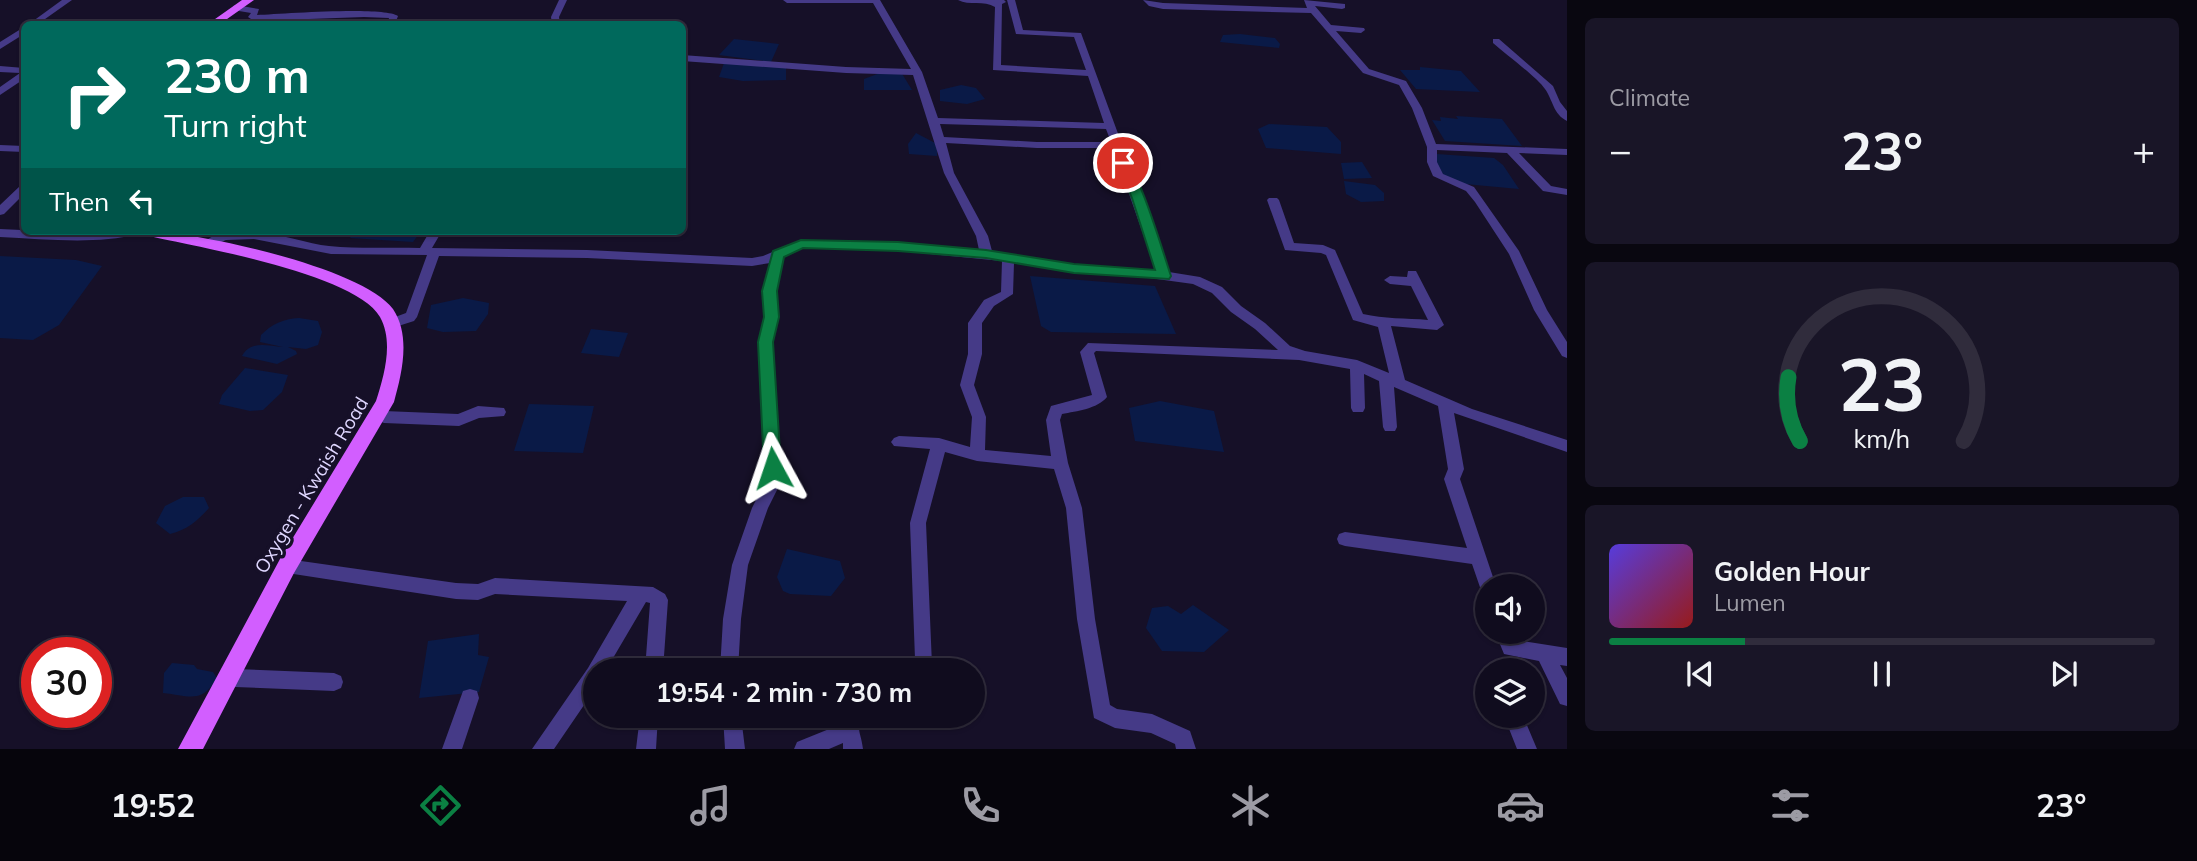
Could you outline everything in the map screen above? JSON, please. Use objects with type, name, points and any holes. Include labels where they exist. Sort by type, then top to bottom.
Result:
[{"type":"main road","points":[[215,21],[249,0]]},
{"type":"main road","points":[[175,235],[272,252],[359,280],[389,303],[396,322]]},
{"type":"main road","points":[[193,235],[213,241]]},
{"type":"main road","name":"Oxygen - Kwaish Road","points":[[198,749],[292,566],[384,417],[398,380],[402,332],[396,322]]},
{"type":"main road","name":"Oxygen - Kwaish Road","points":[[190,749],[385,402],[396,348],[396,322]]},
{"type":"street","points":[[37,21],[68,0]]},
{"type":"street","points":[[556,21],[563,0]]},
{"type":"street","points":[[787,0],[876,0],[916,72],[934,121],[948,173],[982,236],[986,252]]},
{"type":"street","points":[[962,0],[1011,1],[1019,32],[1078,34],[1164,276]]},
{"type":"street","points":[[1147,0],[1163,6],[1342,6]]},
{"type":"street","points":[[993,2],[999,6],[996,68],[1092,73]]},
{"type":"street","points":[[240,4],[256,11],[252,17],[254,18],[367,11],[394,16],[392,21]]},
{"type":"street","points":[[1310,5],[1366,71],[1403,83],[1417,108],[1432,147],[1432,162],[1439,176],[1450,183],[1470,189],[1515,254],[1541,310],[1563,340],[1567,352]]},
{"type":"street","points":[[1329,29],[1362,30]]},
{"type":"street","points":[[0,46],[21,32]]},
{"type":"street","points":[[0,35],[16,36]]},
{"type":"street","points":[[1496,41],[1550,88],[1555,103],[1567,118]]},
{"type":"street","points":[[686,58],[916,72]]},
{"type":"street","points":[[0,69],[21,72]]},
{"type":"street","points":[[0,92],[5,85],[21,75]]},
{"type":"street","points":[[934,121],[1110,127]]},
{"type":"street","points":[[939,139],[1037,145],[1116,145]]},
{"type":"street","points":[[1432,147],[1567,152]]},
{"type":"street","points":[[0,148],[21,149]]},
{"type":"street","points":[[1510,150],[1547,189],[1567,192]]},
{"type":"street","points":[[0,212],[21,191]]},
{"type":"street","points":[[1273,200],[1289,247],[1323,249],[1331,253],[1358,317],[1384,324],[1391,321],[1437,325],[1414,278],[1390,280]]},
{"type":"street","points":[[0,233],[21,233]]},
{"type":"street","points":[[213,241],[248,235],[312,249],[587,254],[752,262],[766,260],[801,244],[909,247],[986,254],[1074,269],[1196,280],[1217,290],[1285,349],[1303,356]]},
{"type":"street","points":[[396,322],[412,314],[435,235]]},
{"type":"street","points":[[730,658],[740,565],[760,508],[773,482],[765,342],[771,317],[769,291],[778,255]]},
{"type":"street","points":[[977,455],[979,417],[967,385],[975,354],[975,323],[989,303],[1007,294],[1008,259]]},
{"type":"street","points":[[1384,324],[1392,380],[1390,427]]},
{"type":"street","points":[[1186,749],[1183,738],[1152,724],[1115,718],[1101,711],[1086,619],[1074,508],[1060,463],[1053,420],[1056,410],[1100,397],[1087,352],[1093,346],[1303,356],[1357,365],[1445,404],[1567,446]]},
{"type":"street","points":[[1357,365],[1358,408]]},
{"type":"street","points":[[1445,404],[1456,469],[1452,479],[1483,574]]},
{"type":"street","points":[[384,417],[459,420],[478,412],[499,412]]},
{"type":"street","points":[[899,442],[939,444],[977,455],[1060,463]]},
{"type":"street","points":[[924,658],[918,523],[939,444]]},
{"type":"street","points":[[1345,540],[1476,557]]},
{"type":"street","points":[[292,566],[456,591],[478,592],[495,586],[653,595],[659,600],[655,658]]},
{"type":"street","points":[[604,658],[642,593]]},
{"type":"street","points":[[1508,644],[1510,649],[1567,657]]},
{"type":"street","points":[[1545,654],[1567,697]]},
{"type":"street","points":[[235,678],[334,682]]},
{"type":"street","points":[[542,749],[583,690]]},
{"type":"street","points":[[452,749],[470,698]]},
{"type":"street","points":[[646,749],[648,728]]},
{"type":"street","points":[[733,728],[735,749]]},
{"type":"street","points":[[1518,728],[1527,749]]},
{"type":"street","points":[[804,749],[850,732]]},
{"type":"water","points":[[1223,35],[1275,38],[1280,44],[1279,48],[1220,42]]},
{"type":"water","points":[[734,39],[779,44],[771,62],[719,55]]},
{"type":"water","points":[[724,63],[786,67],[786,80],[743,81],[719,77]]},
{"type":"water","points":[[1420,67],[1461,71],[1480,92],[1416,89],[1400,70],[1420,70]]},
{"type":"water","points":[[901,72],[912,90],[864,90],[864,79],[880,73]]},
{"type":"water","points":[[961,85],[976,88],[985,99],[967,104],[940,101],[940,90]]},
{"type":"water","points":[[1456,116],[1502,119],[1522,146],[1445,141],[1432,120],[1441,121],[1440,117],[1458,119]]},
{"type":"water","points":[[1269,124],[1327,127],[1341,142],[1341,154],[1266,148],[1258,129]]},
{"type":"water","points":[[916,133],[937,144],[937,156],[909,154],[908,144]]},
{"type":"water","points":[[1437,154],[1494,158],[1503,165],[1519,189],[1454,183],[1445,178],[1434,159]]},
{"type":"water","points":[[1362,162],[1372,178],[1344,179],[1341,163]]},
{"type":"water","points":[[1344,181],[1375,185],[1384,193],[1384,201],[1361,202],[1346,194]]},
{"type":"water","points":[[352,235],[418,235],[413,242],[350,238]]},
{"type":"water","points":[[0,256],[76,260],[102,266],[59,325],[33,340],[0,338]]},
{"type":"water","points":[[1030,276],[1155,286],[1176,334],[1051,332],[1041,326]]},
{"type":"water","points":[[463,298],[489,303],[488,314],[476,331],[443,332],[427,328],[431,305]]},
{"type":"water","points":[[299,318],[318,321],[322,332],[318,345],[306,349],[288,347],[297,354],[277,364],[242,356],[255,346],[283,347],[260,342],[261,335],[278,323]]},
{"type":"water","points":[[591,329],[628,333],[619,357],[581,353]]},
{"type":"water","points":[[245,368],[288,375],[282,392],[263,410],[250,411],[219,404],[222,395]]},
{"type":"water","points":[[1160,401],[1214,411],[1224,452],[1135,441],[1129,408]]},
{"type":"water","points":[[529,404],[594,406],[583,453],[514,451]]},
{"type":"water","points":[[183,497],[204,497],[209,508],[182,530],[170,534],[156,523],[165,506]]},
{"type":"water","points":[[787,549],[840,561],[845,578],[831,596],[790,594],[783,591],[777,577]]},
{"type":"water","points":[[1193,605],[1229,630],[1204,652],[1162,651],[1146,628],[1152,608],[1168,606],[1181,614]]},
{"type":"water","points":[[479,634],[478,655],[489,657],[479,692],[419,698],[428,641]]},
{"type":"water","points":[[172,663],[194,665],[197,669],[213,672],[217,678],[206,692],[200,695],[163,693],[164,673]]},
{"type":"route","points":[[773,468],[765,342],[771,317],[769,291],[778,255],[785,249],[801,244],[898,247],[986,254],[1074,269],[1164,276],[1138,198],[1123,163]]}]
